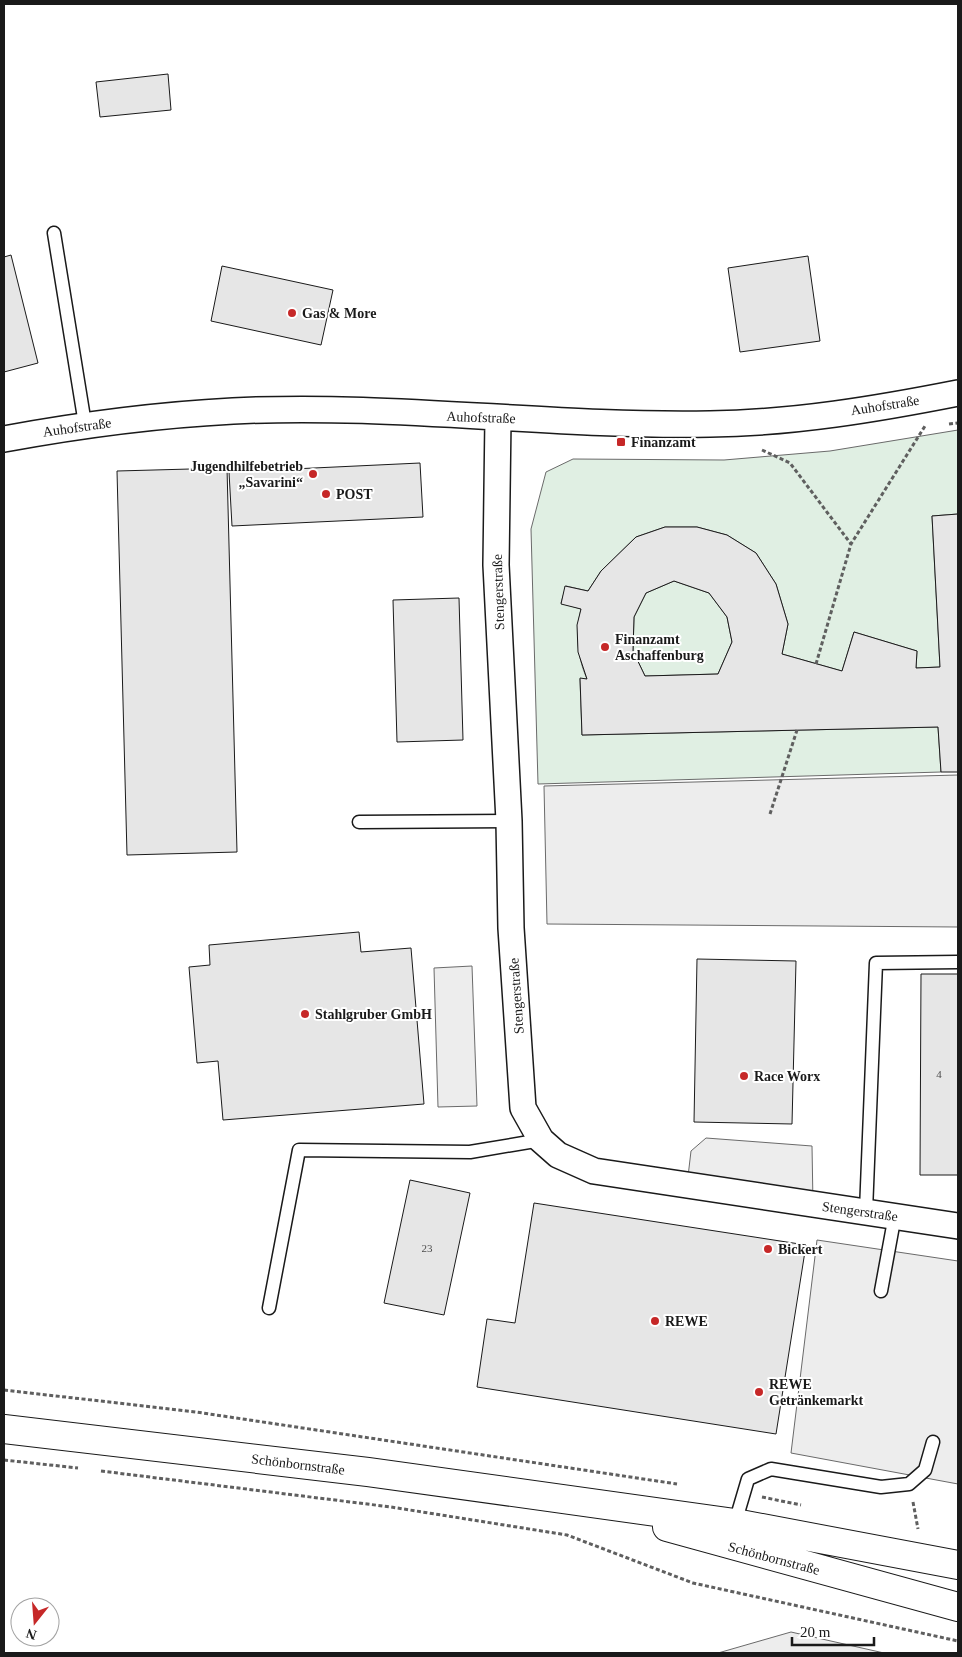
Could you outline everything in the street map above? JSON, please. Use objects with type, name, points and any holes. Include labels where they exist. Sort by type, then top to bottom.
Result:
[{"type":"main road","name":"Schönbornstraße","points":[[4,1429],[368,1472],[736,1523],[958,1565]]},
{"type":"main road","name":"Schönbornstraße","points":[[592,1503],[709,1540],[958,1607]]},
{"type":"street","name":"Auhofstraße","points":[[4,438],[85,424],[234,411],[365,412],[710,424],[798,419],[951,394]]},
{"type":"street","name":"Stengerstraße","points":[[498,418],[496,565],[509,821],[511,928],[523,1108],[541,1140],[558,1155],[594,1170],[958,1226]]},
{"type":"lane","points":[[54,233],[85,424]]},
{"type":"lane","points":[[359,822],[509,821]]},
{"type":"lane","points":[[866,1211],[876,963],[958,962]]},
{"type":"lane","points":[[269,1308],[299,1150],[470,1152],[541,1140]]},
{"type":"lane","points":[[881,1291],[895,1215]]},
{"type":"lane","points":[[736,1523],[748,1479],[771,1469],[881,1487],[909,1484],[925,1470],[933,1442]]},
{"type":"path","points":[[816,664],[851,544],[951,394]]},
{"type":"path","points":[[755,446],[790,463],[851,544]]},
{"type":"path","points":[[770,814],[796,730]]},
{"type":"path","points":[[4,1390],[196,1412]]},
{"type":"path","points":[[4,1460],[81,1469]]},
{"type":"path","points":[[100,1471],[391,1506],[568,1535],[693,1583],[958,1641]]},
{"type":"path","points":[[909,1484],[918,1529]]},
{"type":"green space","points":[[958,430],[958,514],[932,516],[940,667],[916,668],[917,651],[854,632],[842,671],[782,654],[788,624],[776,584],[756,553],[727,535],[697,527],[665,527],[636,537],[601,571],[588,591],[566,586],[561,603],[581,609],[578,644],[581,662],[587,679],[580,679],[582,735],[938,727],[941,772],[538,784],[531,529],[546,472],[573,459],[724,460],[830,451]]},
{"type":"green space","points":[[674,581],[709,593],[727,617],[732,642],[718,674],[645,676],[633,651],[634,617],[646,593]]},
{"type":"shaded area","points":[[958,775],[958,927],[547,924],[544,786]]},
{"type":"shaded area","points":[[472,966],[477,1106],[438,1107],[434,968]]},
{"type":"shaded area","points":[[706,1138],[812,1146],[813,1204],[687,1185],[691,1151]]},
{"type":"shaded area","points":[[817,1240],[958,1261],[958,1484],[791,1453]]},
{"type":"shaded area","points":[[791,1632],[884,1653],[718,1653]]},
{"type":"building","points":[[168,74],[171,110],[100,117],[96,82]]},
{"type":"building","points":[[11,255],[38,363],[4,372],[4,257]]},
{"type":"building","points":[[808,256],[820,341],[740,352],[728,268]]},
{"type":"building","points":[[222,266],[333,290],[321,345],[211,321]]},
{"type":"building","name":"POST","points":[[420,463],[423,517],[232,526],[229,472]]},
{"type":"building","points":[[227,468],[237,852],[127,855],[117,471]]},
{"type":"building","name":"Finanzamt Aschaffenburg","points":[[958,514],[958,772],[941,772],[938,727],[582,735],[580,678],[587,679],[578,652],[577,625],[581,609],[561,604],[565,586],[588,591],[601,571],[636,537],[665,527],[697,527],[727,535],[756,553],[776,584],[788,624],[782,654],[842,671],[854,632],[917,651],[916,668],[940,667],[932,516]],"holes":[[[674,581],[709,593],[727,617],[732,642],[718,674],[645,676],[633,651],[634,617],[646,593]]]},
{"type":"building","points":[[459,598],[463,740],[397,742],[393,600]]},
{"type":"building","name":"Stahlgruber GmbH","points":[[359,932],[361,952],[411,948],[424,1104],[223,1120],[218,1061],[197,1063],[189,967],[210,965],[209,945]]},
{"type":"building","name":"Race Worx","points":[[697,959],[796,961],[792,1124],[694,1122]]},
{"type":"building","points":[[921,974],[958,974],[958,1175],[920,1175]]},
{"type":"building","points":[[410,1180],[470,1193],[444,1315],[384,1303]]},
{"type":"building","name":"REWE","points":[[534,1203],[806,1245],[776,1434],[477,1387],[487,1319],[515,1323]]},
{"type":"place","name":"Gas & More","points":[[292,313]]},
{"type":"place","name":"Finanzamt","points":[[621,442]]},
{"type":"place","name":"Jugendhilfebetrieb „Savarini“","points":[[313,474]]},
{"type":"place","name":"POST","points":[[326,494]]},
{"type":"place","name":"Finanzamt Aschaffenburg","points":[[605,647]]},
{"type":"place","name":"Stahlgruber GmbH","points":[[305,1014]]},
{"type":"place","name":"Race Worx","points":[[744,1076]]},
{"type":"place","name":"Bickert","points":[[768,1249]]},
{"type":"place","name":"REWE","points":[[655,1321]]},
{"type":"place","name":"REWE Getränkemarkt","points":[[759,1392]]}]
